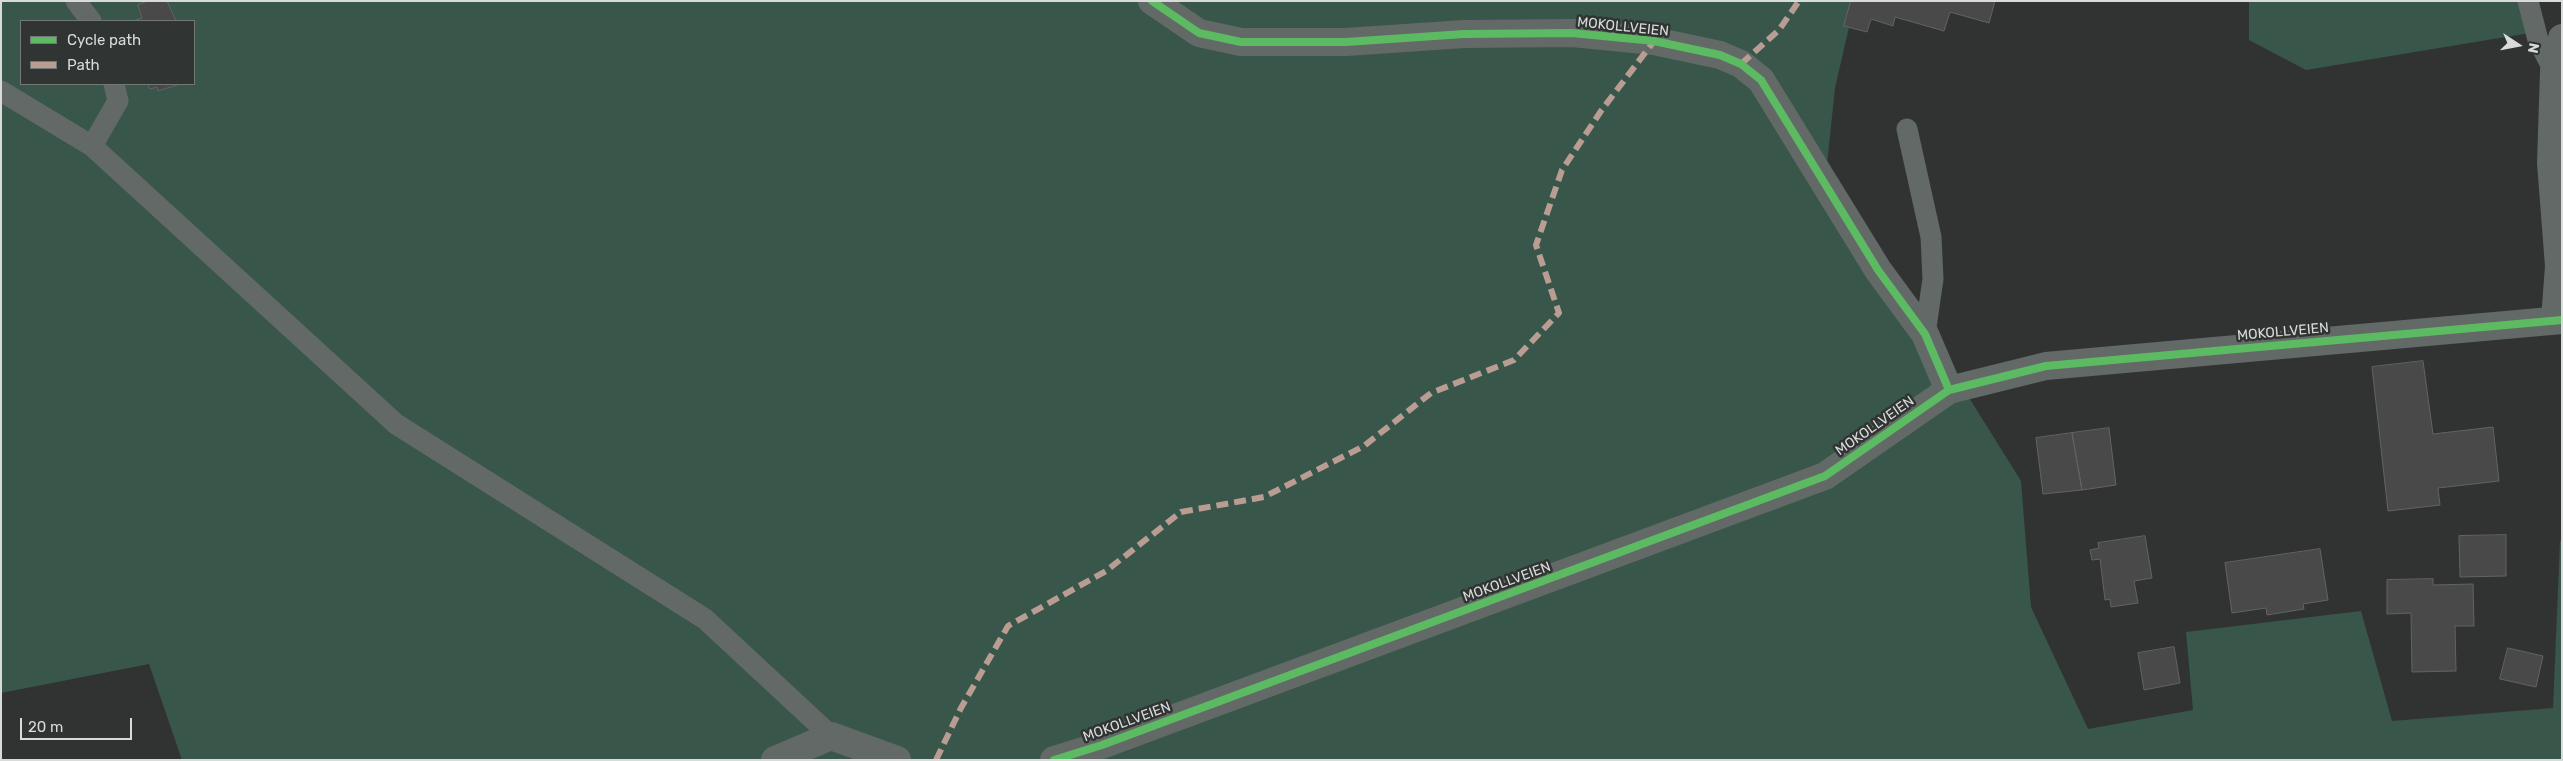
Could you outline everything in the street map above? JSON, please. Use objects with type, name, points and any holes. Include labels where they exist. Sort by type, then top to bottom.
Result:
[{"type":"street","name":"MOKOLLVEIEN","points":[[1152,1],[1199,33],[1241,42],[1346,42],[1464,34],[1572,33],[1654,41],[1720,55],[1741,64],[1761,80],[1873,262],[1925,334],[1949,390]]},
{"type":"street","name":"MOKOLLVEIEN","points":[[1054,760],[1102,745],[1825,476],[1949,390],[2046,366],[2559,320],[2559,266],[2551,163],[2554,71],[2562,38]]},
{"type":"street","points":[[775,760],[831,736],[897,760]]},
{"type":"lane","points":[[76,1],[90,20]]},
{"type":"lane","points":[[2528,1],[2538,40],[2554,71]]},
{"type":"lane","points":[[92,146],[118,100],[114,85]]},
{"type":"lane","points":[[1,91],[92,146],[396,424],[705,619],[831,736]]},
{"type":"lane","points":[[1907,129],[1931,237],[1933,279],[1925,334]]},
{"type":"green space","points":[[1,1],[1855,1],[1835,88],[1827,164],[1880,255],[2021,481],[2031,607],[2088,729],[2193,710],[2186,632],[2361,611],[2392,721],[2553,708],[2560,541],[2562,540],[2562,760],[182,760],[149,664],[1,693]]},
{"type":"green space","points":[[2249,1],[2534,1],[2542,31],[2306,70],[2249,40]]},
{"type":"building","points":[[148,1],[167,1],[176,20],[136,20],[142,18],[138,5]]},
{"type":"building","points":[[1851,1],[1995,1],[1989,23],[1950,12],[1944,31],[1895,17],[1893,26],[1871,19],[1867,32],[1844,26]]},
{"type":"building","points":[[148,85],[177,85],[158,91],[157,87],[150,89]]},
{"type":"building","points":[[2423,361],[2433,434],[2493,427],[2499,481],[2438,488],[2440,505],[2388,511],[2372,367]]},
{"type":"building","points":[[2109,428],[2116,485],[2082,490],[2072,433]]},
{"type":"building","points":[[2072,433],[2082,490],[2043,494],[2036,438]]},
{"type":"building","points":[[2506,535],[2506,576],[2460,577],[2459,536]]},
{"type":"building","points":[[2145,536],[2152,578],[2134,581],[2138,603],[2111,607],[2110,599],[2105,600],[2100,559],[2092,560],[2090,550],[2099,548],[2098,543]]},
{"type":"building","points":[[2320,549],[2328,600],[2303,604],[2304,609],[2267,615],[2266,608],[2232,613],[2225,563]]},
{"type":"building","points":[[2433,579],[2433,585],[2473,584],[2474,626],[2455,626],[2456,671],[2412,672],[2411,613],[2387,614],[2387,580]]},
{"type":"building","points":[[2174,647],[2180,683],[2144,690],[2138,653]]},
{"type":"building","points":[[2508,648],[2543,656],[2536,687],[2500,679]]},
{"type":"marked path","points":[[1741,64],[1779,30],[1799,1]]},
{"type":"marked path","points":[[936,760],[961,708],[1008,626],[1106,571],[1181,512],[1264,497],[1364,446],[1431,393],[1514,360],[1559,313],[1536,245],[1562,170],[1601,111],[1654,41]]},
{"type":"cycle path","points":[[1152,1],[1199,33],[1241,42],[1346,42],[1464,34],[1572,33],[1654,41],[1720,55],[1741,64],[1761,80],[1878,270],[1925,334],[1949,390]]},
{"type":"cycle path","points":[[1054,760],[1102,745],[1825,476],[1949,390],[2046,366],[2562,320]]}]
